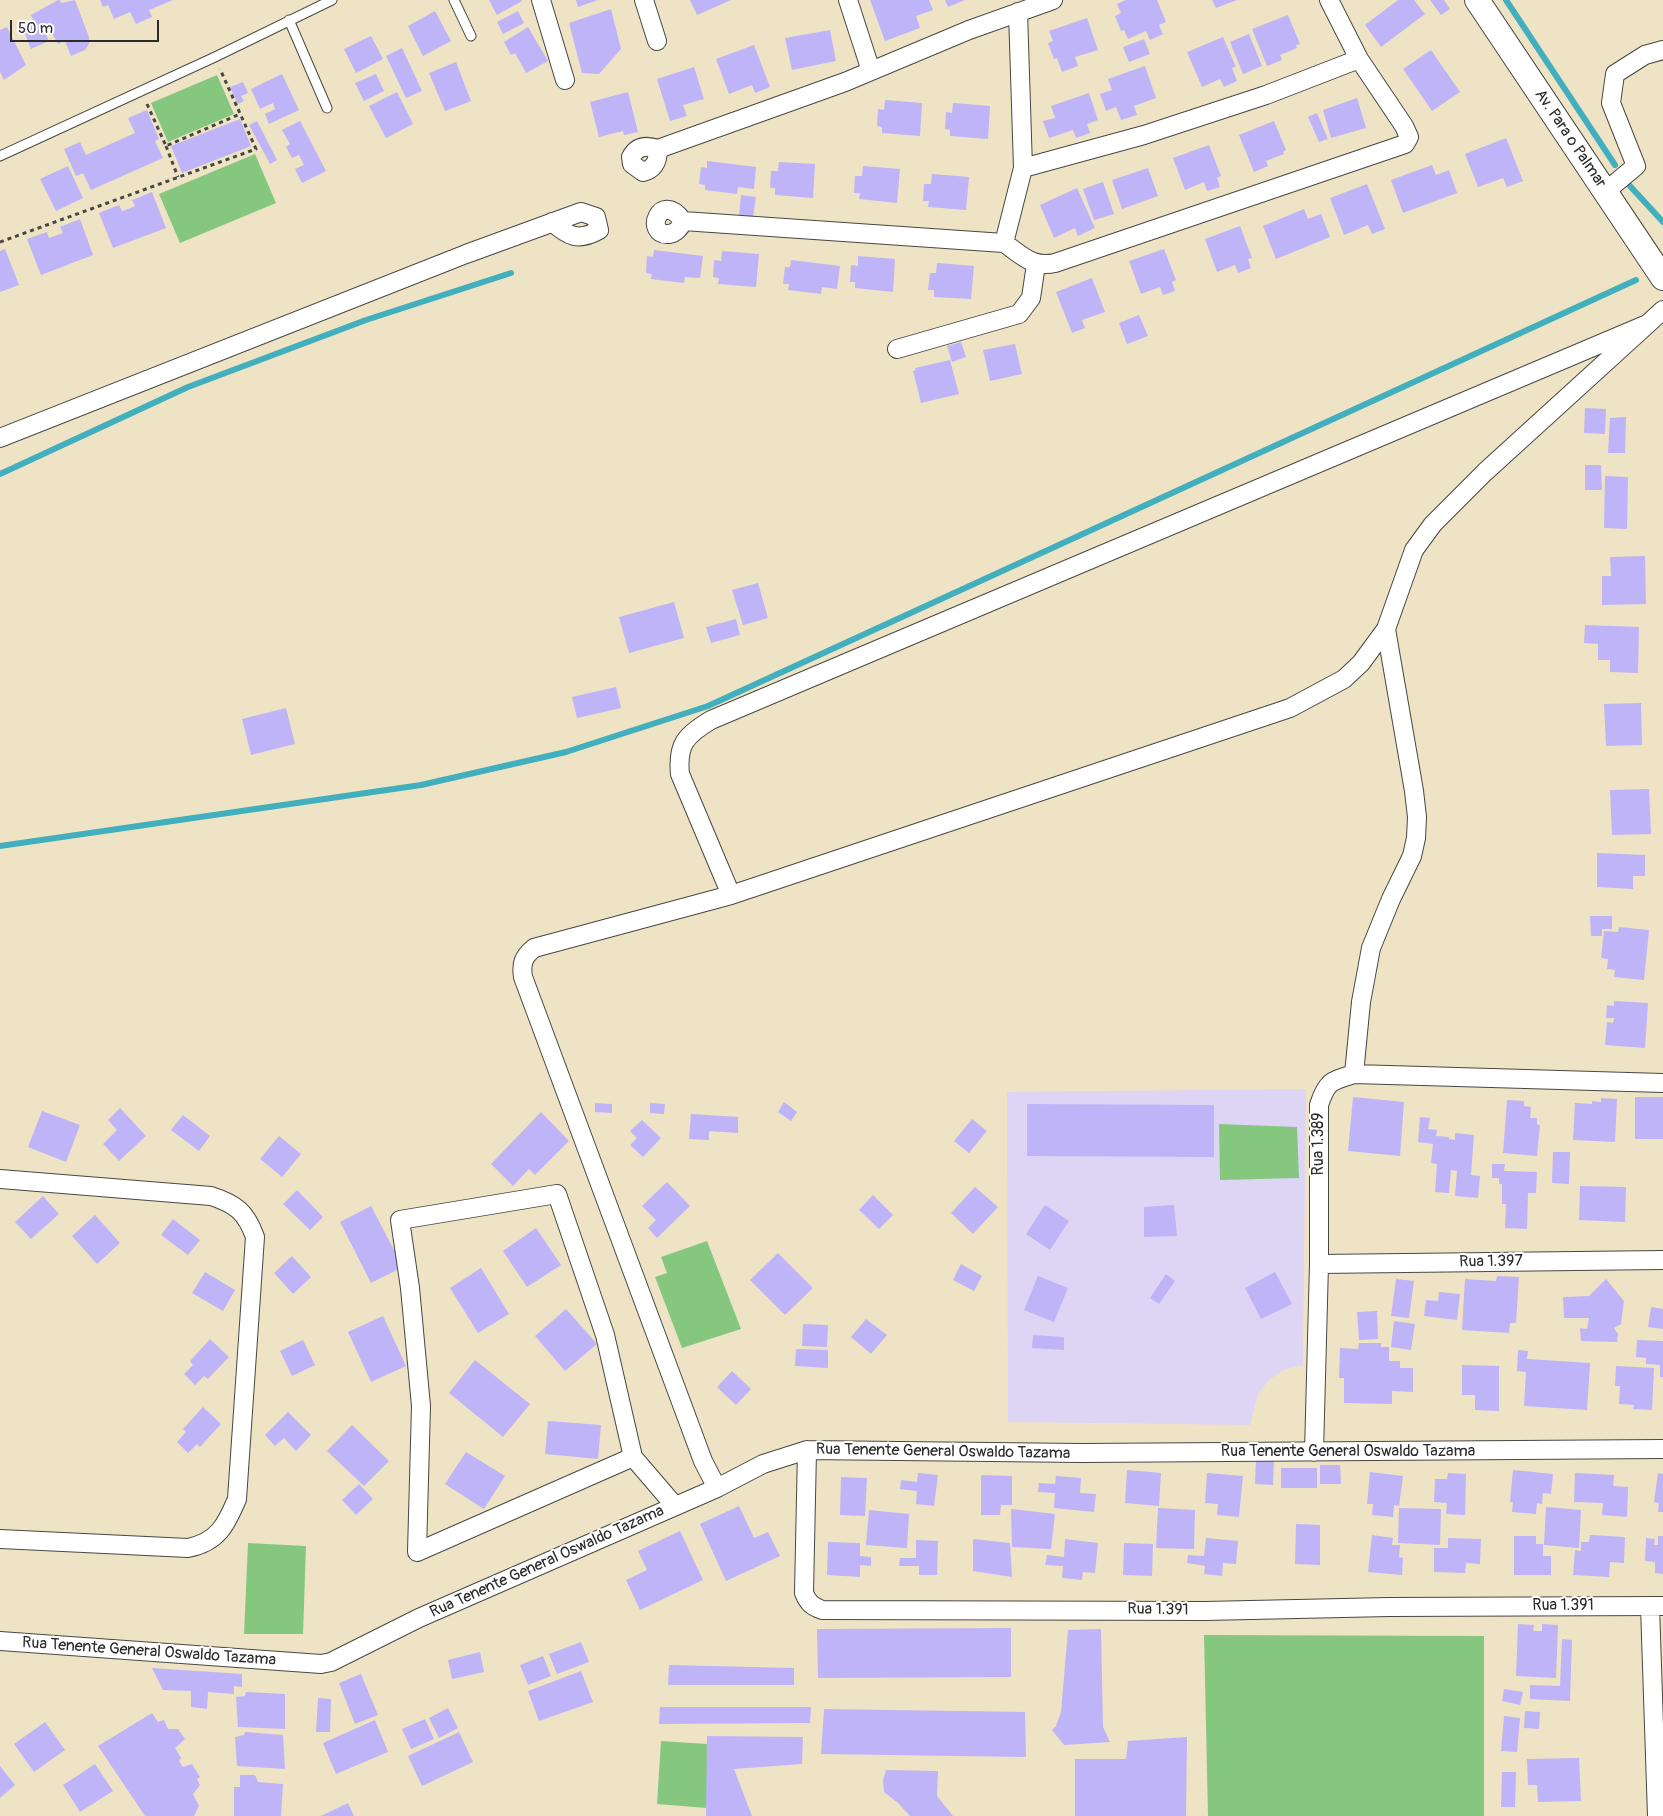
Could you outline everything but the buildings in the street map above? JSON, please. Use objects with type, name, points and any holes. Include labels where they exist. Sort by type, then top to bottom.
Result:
[{"type":"main road","name":"Av. Para o Palmar","points":[[1477,0],[1663,278]]},
{"type":"street","points":[[541,0],[565,80]]},
{"type":"street","points":[[644,0],[657,41]]},
{"type":"street","points":[[848,0],[871,71]]},
{"type":"street","points":[[658,149],[871,71],[968,30],[1053,0]]},
{"type":"street","points":[[683,221],[1004,243],[1036,264],[1045,265],[1098,250],[1184,218],[1405,144],[1409,137],[1404,126],[1360,59],[1330,0]]},
{"type":"street","points":[[1004,243],[1023,168],[1018,12]]},
{"type":"street","points":[[1606,191],[1636,166],[1611,103],[1615,74],[1645,55],[1663,50]]},
{"type":"street","points":[[1023,168],[1154,132],[1266,95],[1360,59]]},
{"type":"street","points":[[0,438],[466,254],[552,222]]},
{"type":"street","points":[[897,349],[1019,314],[1030,298],[1036,264]]},
{"type":"street","points":[[717,1488],[703,1461],[523,977],[522,964],[525,955],[534,948],[731,895],[1290,708],[1344,679],[1361,663],[1386,629],[1414,550],[1434,524],[1485,472],[1663,310]]},
{"type":"street","points":[[731,895],[680,774],[678,758],[683,743],[696,729],[711,720],[1645,325]]},
{"type":"street","points":[[1354,1074],[1361,1002],[1371,948],[1391,899],[1412,856],[1416,838],[1417,817],[1414,791],[1386,629]]},
{"type":"street","name":"Rua 1.389","points":[[1314,1452],[1319,1264],[1319,1105],[1325,1088],[1334,1080],[1354,1074],[1663,1083]]},
{"type":"street","points":[[0,1179],[211,1196],[229,1202],[241,1211],[250,1222],[255,1237],[237,1499],[227,1523],[217,1535],[203,1545],[188,1548],[0,1539]]},
{"type":"street","points":[[633,1458],[417,1552],[421,1406],[410,1288],[400,1220],[557,1194],[605,1335],[633,1458],[675,1506]]},
{"type":"street","name":"Rua 1.397","points":[[1319,1264],[1663,1260]]},
{"type":"street","name":"Rua Tenente General Oswaldo Tazama","points":[[0,1641],[226,1658],[321,1664],[331,1662],[419,1618],[717,1488],[763,1464],[807,1450],[1082,1453],[1663,1449]]},
{"type":"street","name":"Rua 1.391","points":[[807,1450],[804,1593],[807,1601],[814,1607],[822,1610],[1206,1611],[1389,1607],[1656,1606]]},
{"type":"street","points":[[1656,1606],[1657,1816]]},
{"type":"lane","points":[[0,156],[332,0]]},
{"type":"lane","points":[[454,0],[471,36]]},
{"type":"lane","points":[[289,20],[327,108]]},
{"type":"path","points":[[0,242],[256,149],[214,57]]},
{"type":"path","points":[[141,90],[178,177]]},
{"type":"path","points":[[166,146],[240,114]]},
{"type":"shaded area","points":[[1306,1089],[1303,1365],[1283,1370],[1269,1380],[1258,1394],[1250,1425],[1008,1422],[1007,1092]]},
{"type":"green space","points":[[217,75],[234,114],[168,142],[151,103]]},
{"type":"green space","points":[[255,154],[276,203],[180,243],[159,194]]},
{"type":"green space","points":[[1219,1124],[1297,1127],[1299,1178],[1220,1180]]},
{"type":"green space","points":[[707,1241],[741,1329],[682,1348],[655,1277],[667,1273],[661,1257]]},
{"type":"green space","points":[[248,1543],[306,1546],[303,1634],[244,1634]]},
{"type":"green space","points":[[1204,1635],[1484,1636],[1484,1816],[1208,1816]]},
{"type":"green space","points":[[661,1741],[707,1744],[707,1808],[657,1804]]},
{"type":"waterway","points":[[1506,0],[1615,165]]},
{"type":"waterway","points":[[1630,186],[1663,222]]},
{"type":"waterway","points":[[0,474],[188,387],[366,320],[511,273]]},
{"type":"waterway","points":[[0,846],[421,785],[566,752],[708,706],[1636,280]]}]
